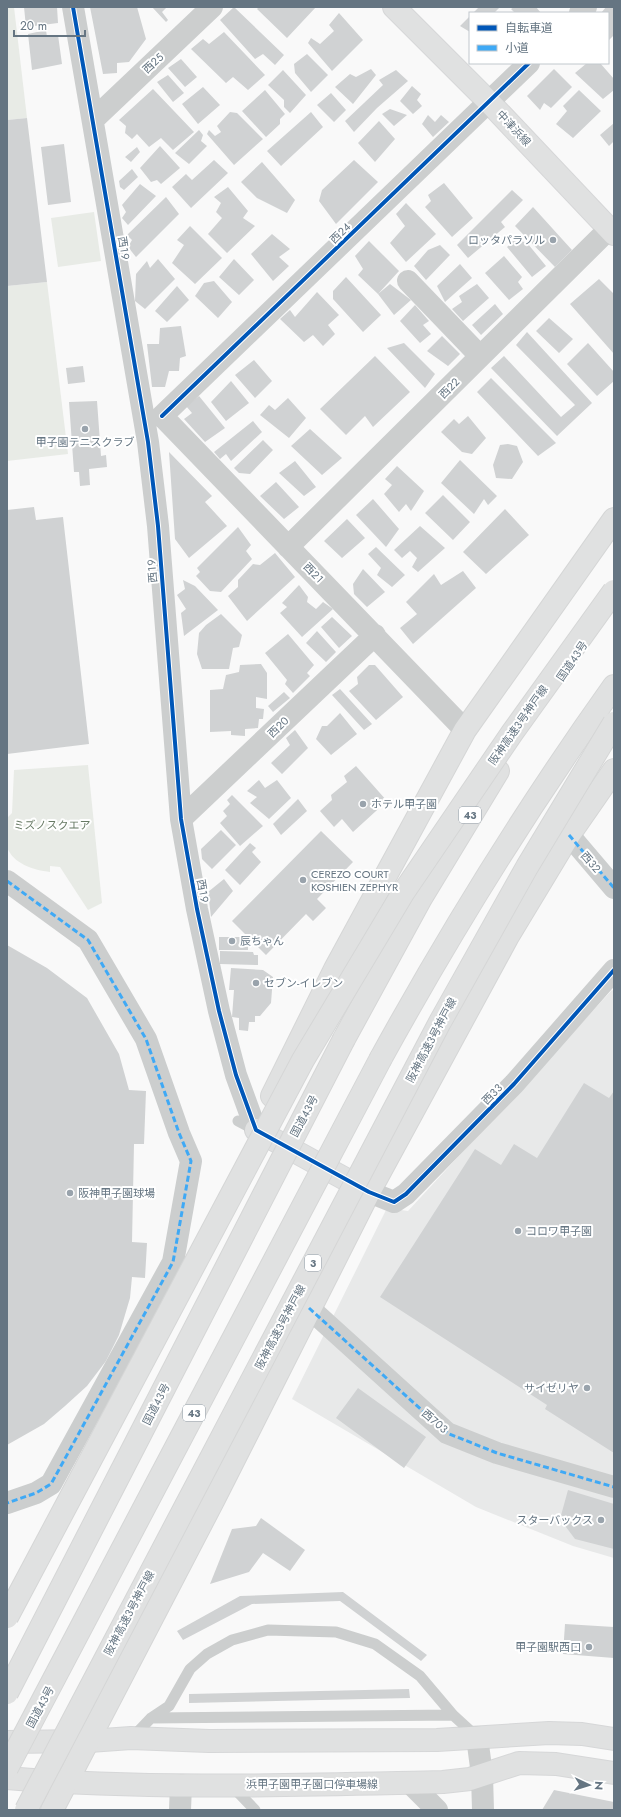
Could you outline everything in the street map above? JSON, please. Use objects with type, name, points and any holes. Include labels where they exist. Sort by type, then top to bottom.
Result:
[{"type":"main road","name":"中津浜線","points":[[394,7],[489,102],[611,232]]},
{"type":"main road","points":[[7,1601],[90,1451],[229,1191],[247,1126],[335,970],[465,730],[614,519]]},
{"type":"main road","name":"阪神高速3号神戸線","points":[[7,1617],[303,1060],[403,893],[512,733],[614,591]]},
{"type":"main road","name":"国道43号","points":[[7,1693],[344,1039],[421,898],[460,831],[583,644],[614,602]]},
{"type":"main road","name":"国道43号","points":[[7,1768],[381,1058],[421,986],[492,867],[614,686]]},
{"type":"main road","name":"阪神高速3号神戸線","points":[[26,1810],[440,1022],[527,867],[614,723]]},
{"type":"main road","points":[[52,1810],[90,1741],[369,1192],[508,936],[569,836],[614,770]]},
{"type":"main road","points":[[247,1126],[369,1192]]},
{"type":"main road","points":[[7,1742],[90,1741],[132,1738],[216,1741],[437,1740],[549,1733],[582,1734],[614,1739]]},
{"type":"main road","name":"浜甲子園甲子園口停車場線","points":[[7,1778],[67,1783],[181,1785],[410,1783],[460,1781],[519,1763],[556,1764],[614,1773]]},
{"type":"street","name":"西１９","points":[[73,7],[152,414],[148,442],[158,526],[181,820],[197,909],[219,1010],[236,1075],[247,1126]]},
{"type":"street","name":"西２５","points":[[94,119],[212,7]]},
{"type":"street","name":"西２４","points":[[152,414],[489,102],[528,64]]},
{"type":"street","name":"西２２","points":[[288,547],[480,356],[611,232]]},
{"type":"street","points":[[408,281],[480,356]]},
{"type":"street","name":"西２１","points":[[152,414],[288,547],[465,730]]},
{"type":"street","name":"西２０","points":[[181,820],[374,635]]},
{"type":"street","name":"西３２","points":[[569,836],[614,888]]},
{"type":"street","points":[[7,881],[88,940],[146,1039],[178,1133],[191,1161],[174,1262],[51,1484],[36,1493],[7,1503]]},
{"type":"street","name":"西３３","points":[[369,1192],[394,1202],[406,1194],[514,1084],[614,970]]},
{"type":"street","name":"西７０３","points":[[309,1308],[447,1433],[497,1453],[614,1487]]},
{"type":"street","points":[[477,1737],[482,1775],[483,1810]]},
{"type":"street","points":[[410,1783],[437,1810]]},
{"type":"street","points":[[180,1810],[181,1785]]},
{"type":"lane","points":[[132,1738],[151,1718],[169,1706],[190,1668],[207,1654],[232,1640],[268,1630],[336,1632],[375,1644],[420,1676],[453,1715],[477,1737]]},
{"type":"lane","points":[[151,1718],[453,1715]]},
{"type":"lane","points":[[231,1785],[255,1810]]},
{"type":"shaded area","points":[[612,990],[614,991],[614,1558],[573,1546],[476,1507],[292,1399],[387,1208],[408,1211]]},
{"type":"green space","points":[[7,7],[14,7],[27,118],[7,120]]},
{"type":"green space","points":[[94,212],[101,261],[58,267],[51,218]]},
{"type":"green space","points":[[47,282],[68,454],[7,461],[7,286]]},
{"type":"green space","name":"ミズノスクエア","points":[[88,765],[102,903],[88,910],[60,867],[50,866],[50,872],[37,870],[19,862],[10,853],[7,847],[6,836],[7,818],[12,813],[14,770]]},
{"type":"building","points":[[24,7],[57,7],[58,23],[26,27]]},
{"type":"building","points":[[90,7],[137,7],[146,39],[129,62],[117,63],[117,73],[103,74]]},
{"type":"building","points":[[152,7],[167,7],[162,12],[168,20],[166,22]]},
{"type":"building","points":[[234,7],[284,55],[275,65],[263,54],[255,59],[220,20]]},
{"type":"building","points":[[259,7],[316,7],[287,38],[257,9]]},
{"type":"building","points":[[479,7],[500,7],[495,12],[474,12]]},
{"type":"building","points":[[514,7],[536,7],[540,12],[514,12],[511,9]]},
{"type":"building","points":[[606,7],[614,7],[614,35],[609,40],[609,12],[602,12]]},
{"type":"building","points":[[339,13],[363,40],[332,71],[308,43],[311,38],[320,44],[334,31],[329,25]]},
{"type":"building","points":[[469,17],[469,31],[460,26]]},
{"type":"building","points":[[46,30],[47,37],[58,35],[62,64],[32,70],[28,34]]},
{"type":"building","points":[[224,32],[265,75],[248,90],[233,77],[226,83],[191,49],[203,39],[209,44]]},
{"type":"building","points":[[307,54],[328,75],[311,92],[295,73],[294,64]]},
{"type":"building","points":[[181,59],[197,77],[185,87],[168,68]]},
{"type":"building","points":[[586,64],[601,64],[614,79],[614,90],[603,99],[575,73]]},
{"type":"building","points":[[371,69],[376,75],[353,104],[335,87],[350,74],[356,77]]},
{"type":"building","points":[[554,69],[572,87],[551,108],[544,103],[540,110],[527,96]]},
{"type":"building","points":[[283,70],[306,95],[290,113],[284,107],[284,100],[268,85]]},
{"type":"building","points":[[396,70],[408,81],[377,108],[354,132],[345,121],[383,85],[379,80]]},
{"type":"building","points":[[168,75],[184,93],[173,102],[157,82]]},
{"type":"building","points":[[412,86],[421,94],[417,100],[422,106],[413,114],[400,101]]},
{"type":"building","points":[[203,87],[220,105],[198,124],[182,104]]},
{"type":"building","points":[[153,89],[194,132],[173,150],[161,138],[149,147],[137,134],[132,139],[125,133],[126,126],[119,120]]},
{"type":"building","points":[[265,90],[285,114],[280,119],[280,124],[266,137],[242,111]]},
{"type":"building","points":[[579,90],[601,111],[573,138],[556,124],[567,111],[563,106]]},
{"type":"building","points":[[331,93],[346,110],[334,122],[317,105]]},
{"type":"building","points":[[390,109],[407,115],[394,126],[382,114]]},
{"type":"building","points":[[230,112],[237,113],[263,139],[234,165],[207,134],[209,130],[215,136],[221,132],[217,126]]},
{"type":"building","points":[[311,112],[323,127],[281,166],[267,151]]},
{"type":"building","points":[[428,115],[435,122],[441,115],[449,122],[433,137],[422,124]]},
{"type":"building","points":[[27,118],[47,282],[7,286],[7,120]]},
{"type":"building","points":[[379,121],[395,139],[375,162],[358,143]]},
{"type":"building","points":[[614,123],[614,141],[609,146],[600,135]]},
{"type":"building","points":[[199,130],[203,135],[201,141],[207,146],[189,164],[175,153]]},
{"type":"building","points":[[64,144],[71,202],[48,205],[41,147]]},
{"type":"building","points":[[160,146],[180,168],[161,184],[157,180],[151,182],[140,168]]},
{"type":"building","points":[[137,147],[140,152],[131,162],[125,157]]},
{"type":"building","points":[[214,160],[228,173],[191,208],[172,187],[186,174],[192,180]]},
{"type":"building","points":[[354,160],[378,182],[336,224],[319,201],[322,190]]},
{"type":"building","points":[[262,162],[295,200],[287,213],[257,198],[241,182]]},
{"type":"building","points":[[132,169],[138,177],[124,190],[120,187],[119,181]]},
{"type":"building","points":[[444,183],[473,218],[452,237],[425,207],[431,201],[428,195]]},
{"type":"building","points":[[140,184],[156,196],[128,225],[122,218],[126,212],[122,205]]},
{"type":"building","points":[[228,187],[248,211],[243,218],[255,226],[227,253],[208,234],[222,218],[216,212],[221,203],[214,197]]},
{"type":"building","points":[[512,190],[523,200],[501,222],[505,227],[468,258],[457,245]]},
{"type":"building","points":[[166,197],[179,214],[136,257],[128,247],[132,240],[127,235]]},
{"type":"building","points":[[406,203],[436,234],[406,262],[390,243],[405,226],[396,214]]},
{"type":"building","points":[[533,207],[572,250],[555,267],[515,226]]},
{"type":"building","points":[[190,226],[222,258],[195,284],[172,263],[184,245],[177,240]]},
{"type":"building","points":[[272,234],[290,249],[279,257],[289,266],[273,281],[251,254]]},
{"type":"building","points":[[516,238],[528,244],[546,266],[532,277],[507,247]]},
{"type":"building","points":[[369,241],[399,271],[378,294],[358,275],[363,269],[355,256]]},
{"type":"building","points":[[440,245],[450,255],[426,280],[414,266],[428,250]]},
{"type":"building","points":[[504,256],[522,277],[518,282],[523,289],[509,300],[485,273]]},
{"type":"building","points":[[158,259],[175,279],[145,309],[135,301],[136,274],[147,261],[150,268]]},
{"type":"building","points":[[234,259],[254,280],[239,295],[219,277]]},
{"type":"building","points":[[460,264],[472,278],[445,302],[437,286]]},
{"type":"building","points":[[346,277],[381,315],[363,332],[333,299],[333,291]]},
{"type":"building","points":[[599,279],[614,294],[614,354],[570,304]]},
{"type":"building","points":[[214,281],[232,302],[218,318],[195,296],[204,283]]},
{"type":"building","points":[[390,284],[411,300],[394,315],[378,294]]},
{"type":"building","points":[[477,284],[489,298],[463,321],[452,309],[462,302],[459,296]]},
{"type":"building","points":[[177,286],[189,300],[167,322],[155,311]]},
{"type":"building","points":[[317,292],[339,315],[328,325],[335,334],[323,346],[313,335],[304,342],[280,319],[290,310],[295,317]]},
{"type":"building","points":[[495,304],[503,314],[481,335],[472,325]]},
{"type":"building","points":[[415,305],[429,321],[423,325],[431,334],[420,343],[400,321]]},
{"type":"building","points":[[549,318],[573,339],[559,353],[536,331]]},
{"type":"building","points":[[181,326],[186,356],[180,358],[179,371],[169,371],[165,387],[152,387],[147,344],[159,344],[160,328]]},
{"type":"building","points":[[527,332],[592,403],[557,436],[491,368],[504,356],[561,417],[575,405],[516,345]]},
{"type":"building","points":[[442,336],[460,354],[448,366],[427,351]]},
{"type":"building","points":[[404,343],[435,374],[425,388],[387,348]]},
{"type":"building","points":[[588,343],[614,372],[614,381],[597,396],[567,364]]},
{"type":"building","points":[[375,356],[410,392],[373,427],[365,416],[346,435],[320,409]]},
{"type":"building","points":[[254,360],[272,381],[255,398],[235,375]]},
{"type":"building","points":[[83,366],[85,382],[68,384],[66,368]]},
{"type":"building","points":[[491,378],[556,443],[538,456],[477,392]]},
{"type":"building","points":[[231,381],[249,403],[226,421],[211,402]]},
{"type":"building","points":[[199,396],[225,428],[205,442],[184,419],[192,413],[186,406]]},
{"type":"building","points":[[288,398],[306,418],[289,438],[260,415],[269,405],[275,410]]},
{"type":"building","name":"甲子園テニスクラブ","points":[[97,401],[101,456],[106,455],[107,467],[89,469],[90,485],[80,486],[79,472],[74,472],[69,402]]},
{"type":"building","points":[[468,416],[486,438],[472,454],[462,452],[441,432],[454,419],[459,424]]},
{"type":"building","points":[[253,421],[262,432],[231,461],[226,454],[220,459],[214,452]]},
{"type":"building","points":[[310,429],[342,458],[322,475],[291,446]]},
{"type":"building","points":[[263,440],[273,450],[250,474],[239,473],[234,468]]},
{"type":"building","points":[[508,444],[517,446],[523,462],[512,479],[496,478],[493,465],[500,445]]},
{"type":"building","points":[[169,452],[212,496],[205,502],[227,526],[189,558],[175,539]]},
{"type":"building","points":[[460,460],[497,496],[488,505],[484,499],[474,514],[441,483]]},
{"type":"building","points":[[295,461],[316,487],[304,496],[279,473]]},
{"type":"building","points":[[397,466],[424,491],[411,511],[406,504],[399,512],[384,494],[392,485],[385,479]]},
{"type":"building","points":[[276,482],[299,507],[284,519],[260,496]]},
{"type":"building","points":[[443,495],[470,522],[453,540],[425,513]]},
{"type":"building","points":[[373,499],[399,529],[386,547],[356,515]]},
{"type":"building","points":[[34,507],[36,520],[63,517],[89,744],[7,754],[7,510]]},
{"type":"building","points":[[505,509],[529,535],[486,574],[463,552]]},
{"type":"building","points":[[347,519],[365,538],[342,558],[324,541]]},
{"type":"building","points":[[420,526],[445,548],[418,572],[412,567],[417,558],[410,551],[402,558],[394,550]]},
{"type":"building","points":[[238,527],[251,545],[246,551],[252,559],[221,592],[210,591],[196,576],[200,572],[197,568]]},
{"type":"building","points":[[376,547],[405,575],[392,587],[377,575],[381,568],[368,554]]},
{"type":"building","points":[[275,553],[295,577],[247,621],[228,596],[238,587],[238,580],[253,564],[260,565]]},
{"type":"building","points":[[363,569],[385,592],[367,607],[354,594],[353,584]]},
{"type":"building","points":[[463,571],[476,588],[413,644],[400,628],[417,614],[406,602],[434,574],[441,585]]},
{"type":"building","points":[[183,580],[195,586],[218,610],[184,636],[181,613],[186,609],[177,595],[185,589]]},
{"type":"building","points":[[299,585],[308,597],[307,602],[316,609],[323,602],[333,609],[302,637],[280,613],[287,607],[282,603]]},
{"type":"building","points":[[221,614],[242,635],[239,647],[233,648],[229,669],[202,669],[197,654],[199,633],[206,625]]},
{"type":"building","points":[[332,617],[352,636],[339,648],[321,627]]},
{"type":"building","points":[[317,631],[336,652],[326,662],[306,643]]},
{"type":"building","points":[[288,634],[314,665],[307,673],[310,676],[293,693],[285,684],[287,680],[265,653]]},
{"type":"building","points":[[261,664],[267,673],[267,699],[256,697],[256,708],[264,709],[263,719],[259,719],[258,728],[245,729],[245,736],[231,735],[231,731],[210,732],[210,690],[223,689],[226,675],[239,672],[240,665]]},
{"type":"building","points":[[369,665],[375,665],[403,697],[376,720],[349,691],[358,684],[357,677]]},
{"type":"building","points":[[340,689],[372,724],[364,730],[332,695]]},
{"type":"building","points":[[284,692],[290,698],[273,712],[268,706]]},
{"type":"building","points":[[340,713],[357,734],[331,755],[316,739],[322,726],[327,726]]},
{"type":"building","points":[[295,730],[308,748],[282,774],[271,763],[290,745],[286,738]]},
{"type":"building","points":[[356,766],[387,801],[353,832],[342,819],[334,827],[320,811],[332,800],[331,795],[347,782],[344,776]]},
{"type":"building","points":[[259,780],[265,788],[277,780],[291,798],[269,819],[250,803],[257,797],[247,791]]},
{"type":"building","points":[[232,795],[263,826],[240,846],[220,823],[227,816],[223,811],[230,804],[227,800]]},
{"type":"building","points":[[298,799],[307,811],[281,835],[273,824]]},
{"type":"building","points":[[221,830],[236,845],[212,869],[202,859],[201,849]]},
{"type":"building","name":"CEREZO COURT KOSHIEN ZEPHYR","points":[[321,831],[353,862],[317,899],[326,908],[313,921],[306,914],[266,955],[232,921]]},
{"type":"building","points":[[250,843],[256,848],[252,852],[261,862],[240,885],[225,870]]},
{"type":"building","points":[[224,879],[233,891],[211,917],[208,892]]},
{"type":"building","points":[[219,937],[243,937],[248,942],[248,950],[219,950]]},
{"type":"building","name":"阪神甲子園球場","points":[[7,945],[47,968],[87,998],[119,1054],[129,1090],[146,1091],[144,1144],[134,1144],[132,1242],[147,1243],[145,1278],[132,1277],[130,1298],[119,1335],[106,1361],[87,1386],[44,1424],[7,1445]]},
{"type":"building","points":[[220,951],[253,952],[254,955],[258,955],[258,965],[220,964]]},
{"type":"building","points":[[231,968],[263,970],[273,977],[271,1003],[260,1016],[255,1016],[255,1022],[249,1022],[248,1031],[239,1030],[239,1018],[232,1017],[234,990],[229,990]]},
{"type":"building","name":"コロワ甲子園","points":[[584,1083],[609,1098],[614,1091],[614,1453],[545,1409],[547,1405],[380,1297],[475,1149],[501,1165],[514,1144],[537,1158]]},
{"type":"building","points":[[358,1388],[426,1437],[404,1468],[336,1418]]},
{"type":"building","points":[[568,1490],[614,1504],[614,1549],[575,1539],[560,1519]]},
{"type":"building","points":[[261,1518],[305,1550],[290,1571],[263,1553],[249,1572],[210,1584],[232,1529],[256,1526]]},
{"type":"building","points":[[343,1592],[427,1655],[421,1661],[340,1601],[252,1604],[183,1640],[177,1631],[240,1596]]},
{"type":"building","name":"甲子園駅西口","points":[[565,1624],[614,1627],[614,1658],[563,1654]]},
{"type":"building","points":[[409,1689],[410,1698],[189,1703],[189,1694]]},
{"type":"building","points":[[554,1790],[614,1802],[614,1810],[542,1810]]},
{"type":"marked path","points":[[569,835],[614,888]]},
{"type":"marked path","points":[[7,881],[88,940],[146,1039],[179,1133],[191,1161],[173,1262],[51,1484],[36,1493],[7,1503]]},
{"type":"marked path","points":[[309,1308],[447,1433],[497,1453],[614,1487]]},
{"type":"cycle path","points":[[73,7],[148,442],[158,526],[181,819],[197,909],[219,1011],[236,1075],[256,1130],[369,1192],[394,1202],[406,1194],[514,1084],[614,970]]},
{"type":"cycle path","points":[[162,416],[528,64]]},
{"type":"place","name":"ロッタパラソル","points":[[553,240]]},
{"type":"place","name":"甲子園テニスクラブ","points":[[85,429]]},
{"type":"place","name":"ホテル甲子園","points":[[363,804]]},
{"type":"place","name":"CEREZO COURT KOSHIEN ZEPHYR","points":[[303,880]]},
{"type":"place","name":"辰ちゃん","points":[[232,941]]},
{"type":"place","name":"セブン-イレブン","points":[[256,983]]},
{"type":"place","name":"阪神甲子園球場","points":[[70,1193]]},
{"type":"place","name":"コロワ甲子園","points":[[518,1231]]},
{"type":"place","name":"サイゼリヤ","points":[[587,1388]]},
{"type":"place","name":"スターバックス","points":[[601,1520]]},
{"type":"place","name":"甲子園駅西口","points":[[589,1647]]}]
